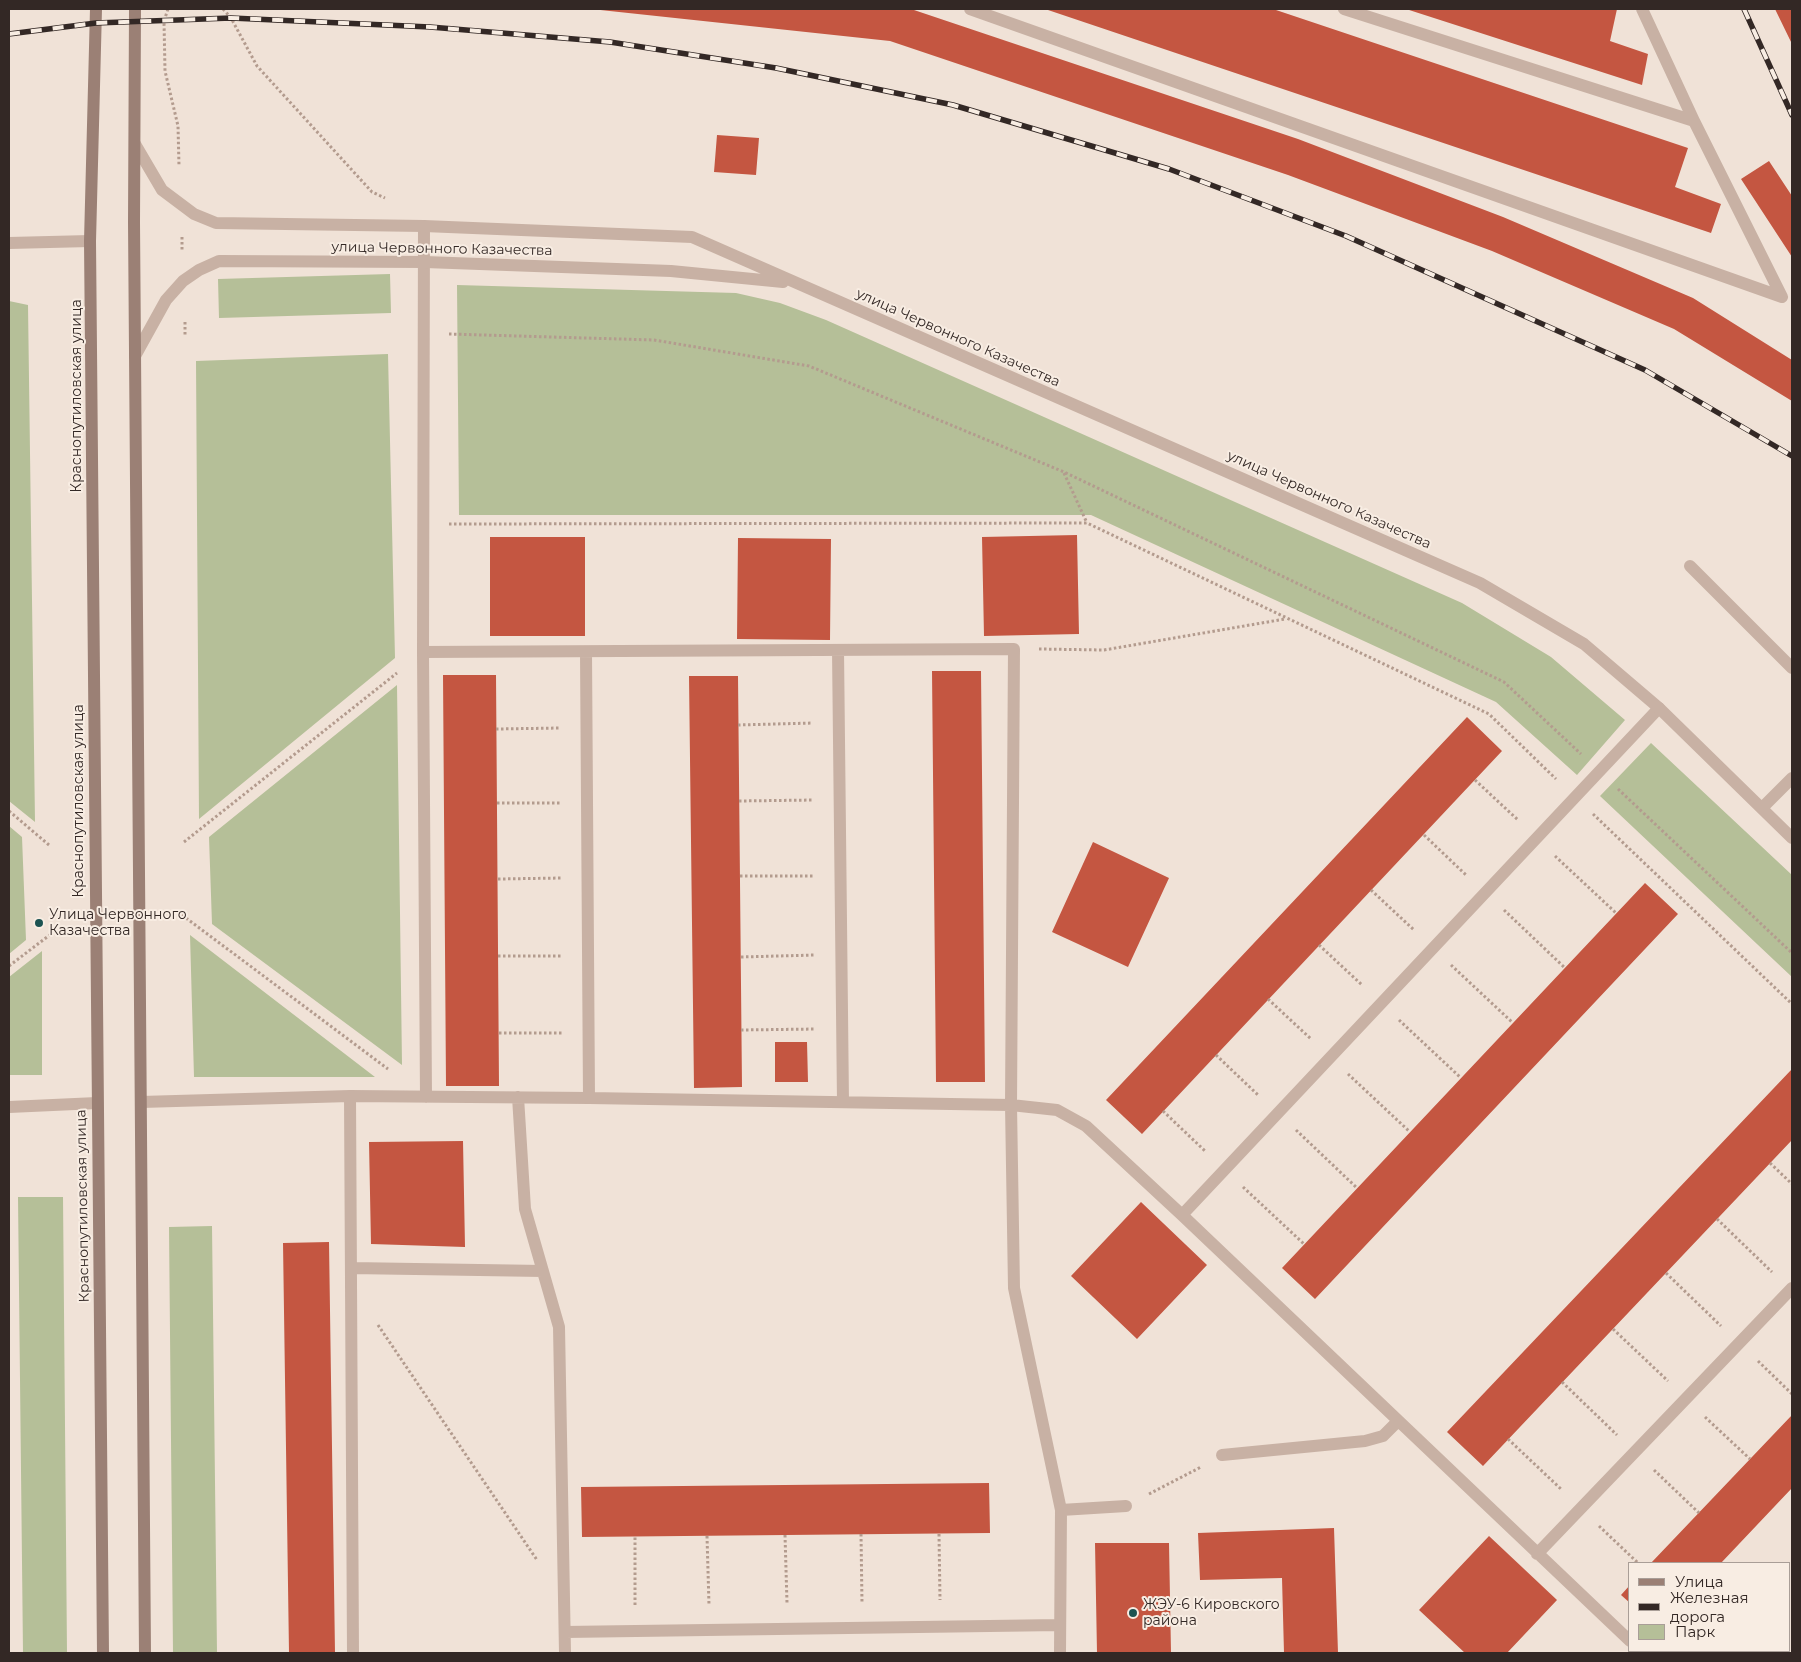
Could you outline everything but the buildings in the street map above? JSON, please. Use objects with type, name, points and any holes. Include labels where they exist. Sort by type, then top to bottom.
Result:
[{"type":"main road","name":"Краснопутиловская улица","points":[[96,9],[90,241],[103,1653]]},
{"type":"main road","points":[[135,9],[135,356],[146,1653]]},
{"type":"street","points":[[970,9],[1782,297],[1694,120],[1642,9]]},
{"type":"street","points":[[1344,9],[1694,120]]},
{"type":"street","name":"улица Червонного Казачества","points":[[135,144],[162,190],[187,210],[216,223],[424,226],[692,237],[1480,583],[1584,644],[1659,708],[1792,838]]},
{"type":"street","points":[[424,226],[423,652],[426,1097]]},
{"type":"street","points":[[9,244],[90,241]]},
{"type":"street","name":"улица Червонного Казачества","points":[[135,356],[166,300],[183,282],[199,270],[219,261],[425,262],[672,271],[794,282]]},
{"type":"street","points":[[1690,566],[1792,668]]},
{"type":"street","points":[[423,652],[1014,649],[1011,1105],[1014,1288],[1061,1510],[1060,1653]]},
{"type":"street","points":[[838,650],[843,1102]]},
{"type":"street","points":[[586,652],[590,1098]]},
{"type":"street","points":[[1182,1214],[1659,708]]},
{"type":"street","points":[[1762,808],[1792,778]]},
{"type":"street","points":[[350,1096],[353,1653]]},
{"type":"street","points":[[141,1102],[350,1096],[518,1097],[1011,1105],[1057,1110],[1086,1126],[1182,1214],[1628,1639]]},
{"type":"street","points":[[518,1097],[525,1209],[559,1327],[565,1653]]},
{"type":"street","points":[[9,1107],[97,1103]]},
{"type":"street","points":[[350,1268],[543,1271]]},
{"type":"street","points":[[1537,1554],[1791,1289]]},
{"type":"street","points":[[1222,1455],[1365,1441],[1383,1436],[1398,1421]]},
{"type":"street","points":[[1061,1510],[1126,1506]]},
{"type":"street","points":[[565,1632],[1060,1625]]},
{"type":"path","points":[[224,9],[231,18],[257,66],[316,134],[372,192],[408,209],[424,226]]},
{"type":"path","points":[[424,327],[440,333],[464,335],[537,335],[654,340],[809,366],[1064,472],[1504,682],[1792,953]]},
{"type":"path","points":[[1064,472],[1087,524]]},
{"type":"path","points":[[424,524],[1087,524],[1489,714],[1792,1004]]},
{"type":"path","points":[[1014,649],[1104,650],[1286,618]]},
{"type":"path","points":[[184,842],[423,652]]},
{"type":"path","points":[[738,725],[838,722]]},
{"type":"path","points":[[496,729],[586,728]]},
{"type":"path","points":[[739,801],[840,800]]},
{"type":"path","points":[[497,804],[587,803]]},
{"type":"path","points":[[9,811],[49,845]]},
{"type":"path","points":[[740,876],[840,876]]},
{"type":"path","points":[[498,879],[588,878]]},
{"type":"path","points":[[178,912],[426,1097]]},
{"type":"path","points":[[9,966],[51,934]]},
{"type":"path","points":[[740,957],[841,954]]},
{"type":"path","points":[[498,956],[588,956]]},
{"type":"path","points":[[741,1030],[842,1029]]},
{"type":"path","points":[[499,1033],[589,1033]]},
{"type":"path","points":[[1770,1163],[1792,1184]]},
{"type":"path","points":[[1717,1219],[1791,1289]]},
{"type":"path","points":[[350,1285],[564,1601]]},
{"type":"path","points":[[1126,1506],[1222,1455]]},
{"type":"path","points":[[861,1534],[863,1628]]},
{"type":"path","points":[[938,1534],[941,1626]]},
{"type":"path","points":[[785,1535],[787,1629]]},
{"type":"path","points":[[707,1536],[710,1630]]},
{"type":"path","points":[[634,1632],[635,1537]]},
{"type":"green space","points":[[390,274],[391,313],[219,318],[218,279]]},
{"type":"green space","points":[[457,285],[736,293],[780,303],[826,320],[1462,603],[1551,657],[1625,720],[1577,775],[1496,702],[1091,515],[459,515]]},
{"type":"green space","points":[[9,301],[28,305],[35,822],[9,801]]},
{"type":"green space","points":[[388,354],[395,658],[199,819],[196,361]]},
{"type":"green space","points":[[397,685],[402,1065],[212,924],[209,837]]},
{"type":"green space","points":[[1651,743],[1792,875],[1792,977],[1600,796]]},
{"type":"green space","points":[[9,826],[22,837],[26,940],[9,954]]},
{"type":"green space","points":[[190,935],[375,1077],[194,1077]]},
{"type":"green space","points":[[42,951],[42,1075],[9,1075],[9,977]]},
{"type":"green space","points":[[18,1197],[63,1197],[67,1653],[23,1653]]},
{"type":"green space","points":[[212,1226],[217,1653],[173,1653],[169,1227]]},
{"type":"railway","points":[[1744,9],[1792,115]]},
{"type":"railway","points":[[9,34],[96,23],[231,18],[430,27],[610,42],[776,68],[953,105],[1169,169],[1346,236],[1645,370],[1792,456]]},
{"type":"place","name":"Улица Червонного Казачества","points":[[39,923]]},
{"type":"place","name":"ЖЭУ-6 Кировского района","points":[[1133,1613]]}]
